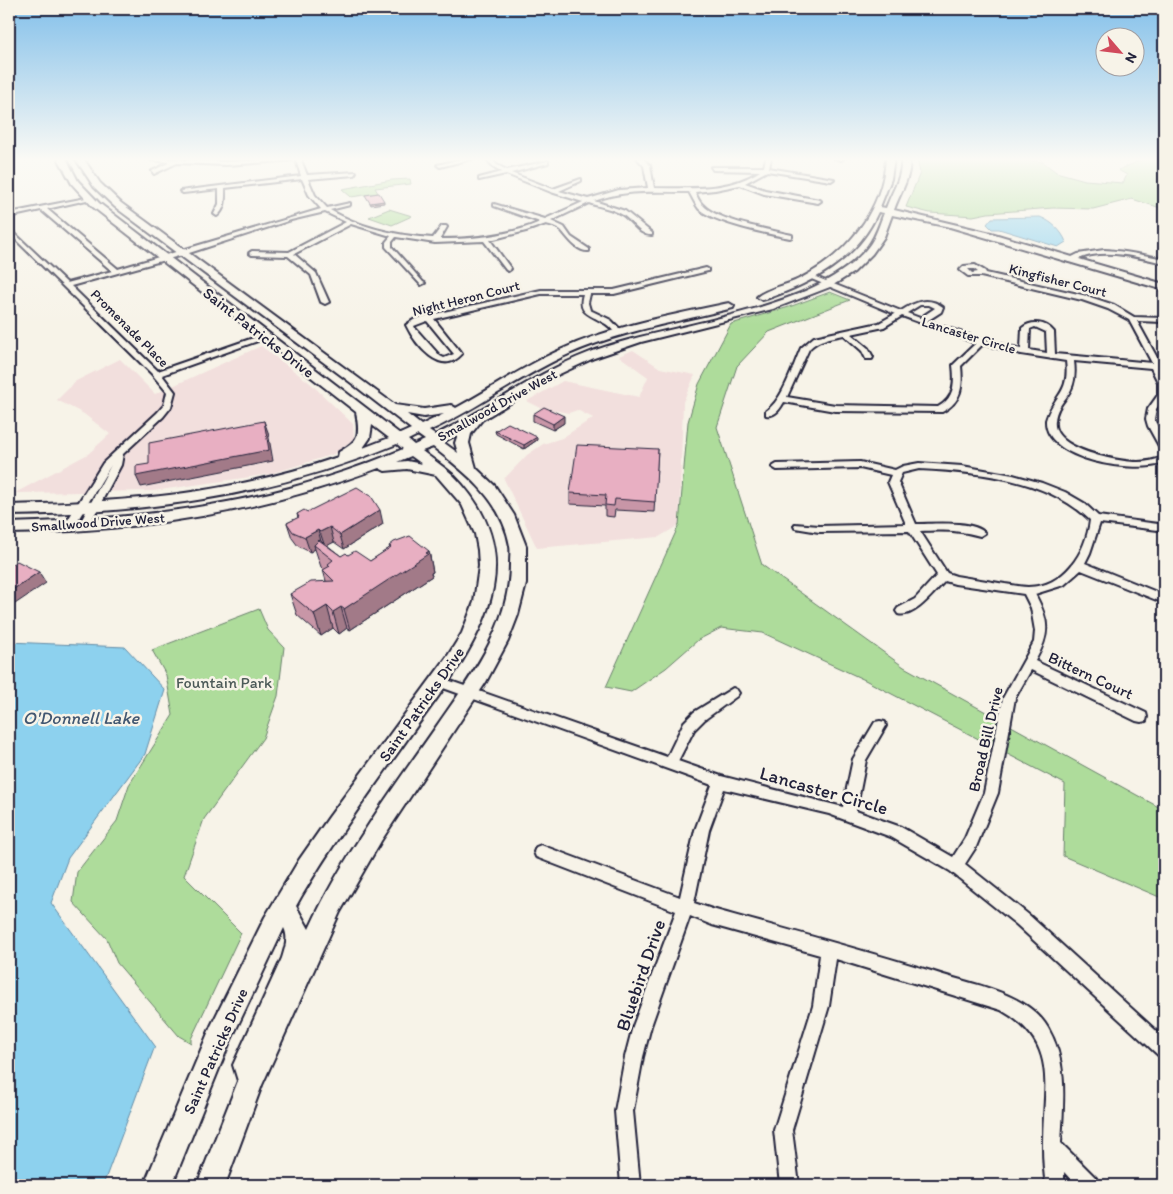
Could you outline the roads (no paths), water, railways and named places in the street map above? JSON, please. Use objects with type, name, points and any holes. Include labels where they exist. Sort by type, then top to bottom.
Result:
[{"type":"main road","name":"Saint Patricks Drive","points":[[109,214],[362,413],[446,476],[459,490],[479,521],[486,545],[488,570],[481,605],[467,639],[439,682],[338,820],[269,933],[236,1002],[158,1185]]},
{"type":"main road","name":"Saint Patricks Drive","points":[[132,214],[435,440],[471,470],[490,490],[507,516],[518,546],[518,584],[510,616],[490,659],[374,834],[332,904],[251,1081],[211,1185]]},
{"type":"main road","name":"Smallwood Drive West","points":[[9,528],[161,518],[241,504],[317,484],[362,469],[405,445],[420,429],[582,345],[620,332],[771,294],[811,277],[823,271],[852,246],[873,214]]},
{"type":"main road","name":"Smallwood Drive West","points":[[9,510],[86,508],[197,497],[262,484],[405,445],[435,440],[483,415],[571,364],[650,336],[766,307],[828,284],[845,274],[869,252],[885,226],[887,214]]},
{"type":"main road","points":[[902,214],[946,222],[1164,287]]},
{"type":"main road","points":[[650,336],[655,330],[663,326],[737,307],[771,294]]},
{"type":"main road","points":[[533,369],[593,345],[613,348]]},
{"type":"main road","points":[[389,406],[411,412],[442,412],[477,401]]},
{"type":"main road","points":[[324,466],[352,450],[364,438],[368,428],[362,413]]},
{"type":"main road","points":[[471,470],[463,453],[462,441],[468,428],[483,415]]},
{"type":"main road","points":[[362,469],[407,465],[430,469],[446,476]]},
{"type":"main road","points":[[251,1081],[246,1065],[293,960],[298,941],[298,931],[284,906]]},
{"type":"street","points":[[49,214],[116,272]]},
{"type":"street","points":[[68,285],[184,253],[313,214]]},
{"type":"street","points":[[333,214],[351,222],[396,235],[434,241],[486,239],[518,232],[561,214]]},
{"type":"street","points":[[523,214],[559,226],[568,238],[587,250]]},
{"type":"street","points":[[625,214],[640,229],[650,234]]},
{"type":"street","points":[[714,214],[771,232],[790,236]]},
{"type":"street","points":[[252,253],[290,254],[326,233],[351,222]]},
{"type":"street","points":[[434,241],[444,227]]},
{"type":"street","name":"Promenade Place","points":[[9,230],[68,285],[157,374],[171,392],[168,405],[160,415],[120,452],[116,465],[76,525]]},
{"type":"street","points":[[396,235],[388,244],[389,247],[421,283]]},
{"type":"street","points":[[486,239],[508,269]]},
{"type":"street","points":[[1069,260],[1086,253],[1109,251],[1164,261]]},
{"type":"street","points":[[290,254],[314,274],[325,302]]},
{"type":"street","name":"Night Heron Court","points":[[430,318],[457,352],[456,357],[444,361],[439,359],[409,326],[414,322],[430,318],[541,292],[587,293],[622,290],[706,270]]},
{"type":"street","name":"Kingfisher Court","points":[[981,274],[1087,299],[1115,308],[1132,319]]},
{"type":"street","name":"Lancaster Circle","points":[[811,277],[921,321],[981,342],[1051,356],[1160,366]]},
{"type":"street","points":[[587,293],[584,303],[587,311],[608,322],[620,332]]},
{"type":"street","points":[[768,413],[775,409],[782,399],[805,348],[810,343],[876,327],[922,302],[930,303],[939,308],[921,321]]},
{"type":"street","points":[[1132,319],[1163,320]]},
{"type":"street","points":[[1132,319],[1160,366],[1164,387],[1162,395],[1152,409],[1150,418],[1152,426],[1164,446]]},
{"type":"street","points":[[1025,352],[1026,328],[1036,325],[1046,328],[1050,332],[1051,356]]},
{"type":"street","points":[[847,334],[865,350],[869,357]]},
{"type":"street","points":[[157,374],[265,337]]},
{"type":"street","points":[[782,399],[835,408],[939,410],[949,405],[959,385],[957,365],[981,342]]},
{"type":"street","points":[[1070,358],[1071,384],[1050,422],[1051,430],[1062,444],[1076,451],[1129,465],[1154,465],[1164,460]]},
{"type":"street","points":[[778,466],[866,466],[896,473],[907,467],[926,466],[966,470],[1004,477],[1066,496],[1082,505],[1095,519],[1158,527]]},
{"type":"street","points":[[896,473],[893,482],[912,527],[942,576],[955,580],[1028,591],[1051,586],[1072,575],[1079,565],[1084,557],[1095,519]]},
{"type":"street","name":"Promenade Place","points":[[76,525],[86,508]]},
{"type":"street","points":[[799,526],[819,529],[960,527],[980,533]]},
{"type":"street","points":[[1079,565],[1164,599]]},
{"type":"street","points":[[902,611],[919,602],[942,576]]},
{"type":"street","name":"Broad Bill Drive","points":[[955,866],[971,842],[989,800],[1009,698],[1040,642],[1041,631],[1037,608],[1028,591]]},
{"type":"street","name":"Bittern Court","points":[[1028,663],[1141,717]]},
{"type":"street","name":"Lancaster Circle","points":[[439,682],[721,782],[848,814],[896,832],[955,866],[1023,920],[1164,1049]]},
{"type":"street","points":[[670,764],[689,726],[699,716],[733,693]]},
{"type":"street","points":[[848,814],[860,759],[880,726]]},
{"type":"street","name":"Bluebird Drive","points":[[630,1185],[624,1111],[634,1058],[642,1026],[684,908],[702,830],[715,793],[721,782]]},
{"type":"street","points":[[541,852],[684,908],[879,963],[1005,1003],[1031,1020],[1045,1038],[1055,1072],[1052,1147],[1055,1185]]},
{"type":"street","points":[[789,1185],[783,1130],[820,1006],[829,949]]},
{"type":"street","points":[[1052,1147],[1090,1185]]},
{"type":"water","points":[[1040,217],[1056,227],[1066,242],[1058,247],[999,229],[992,229],[987,224],[992,218]]},
{"type":"water","name":"O'Donnell Lake","points":[[9,642],[125,647],[165,690],[145,754],[68,858],[51,903],[155,1046],[103,1185],[9,1185]]},
{"type":"park label","name":"Fountain Park","points":[[224,682]]}]
